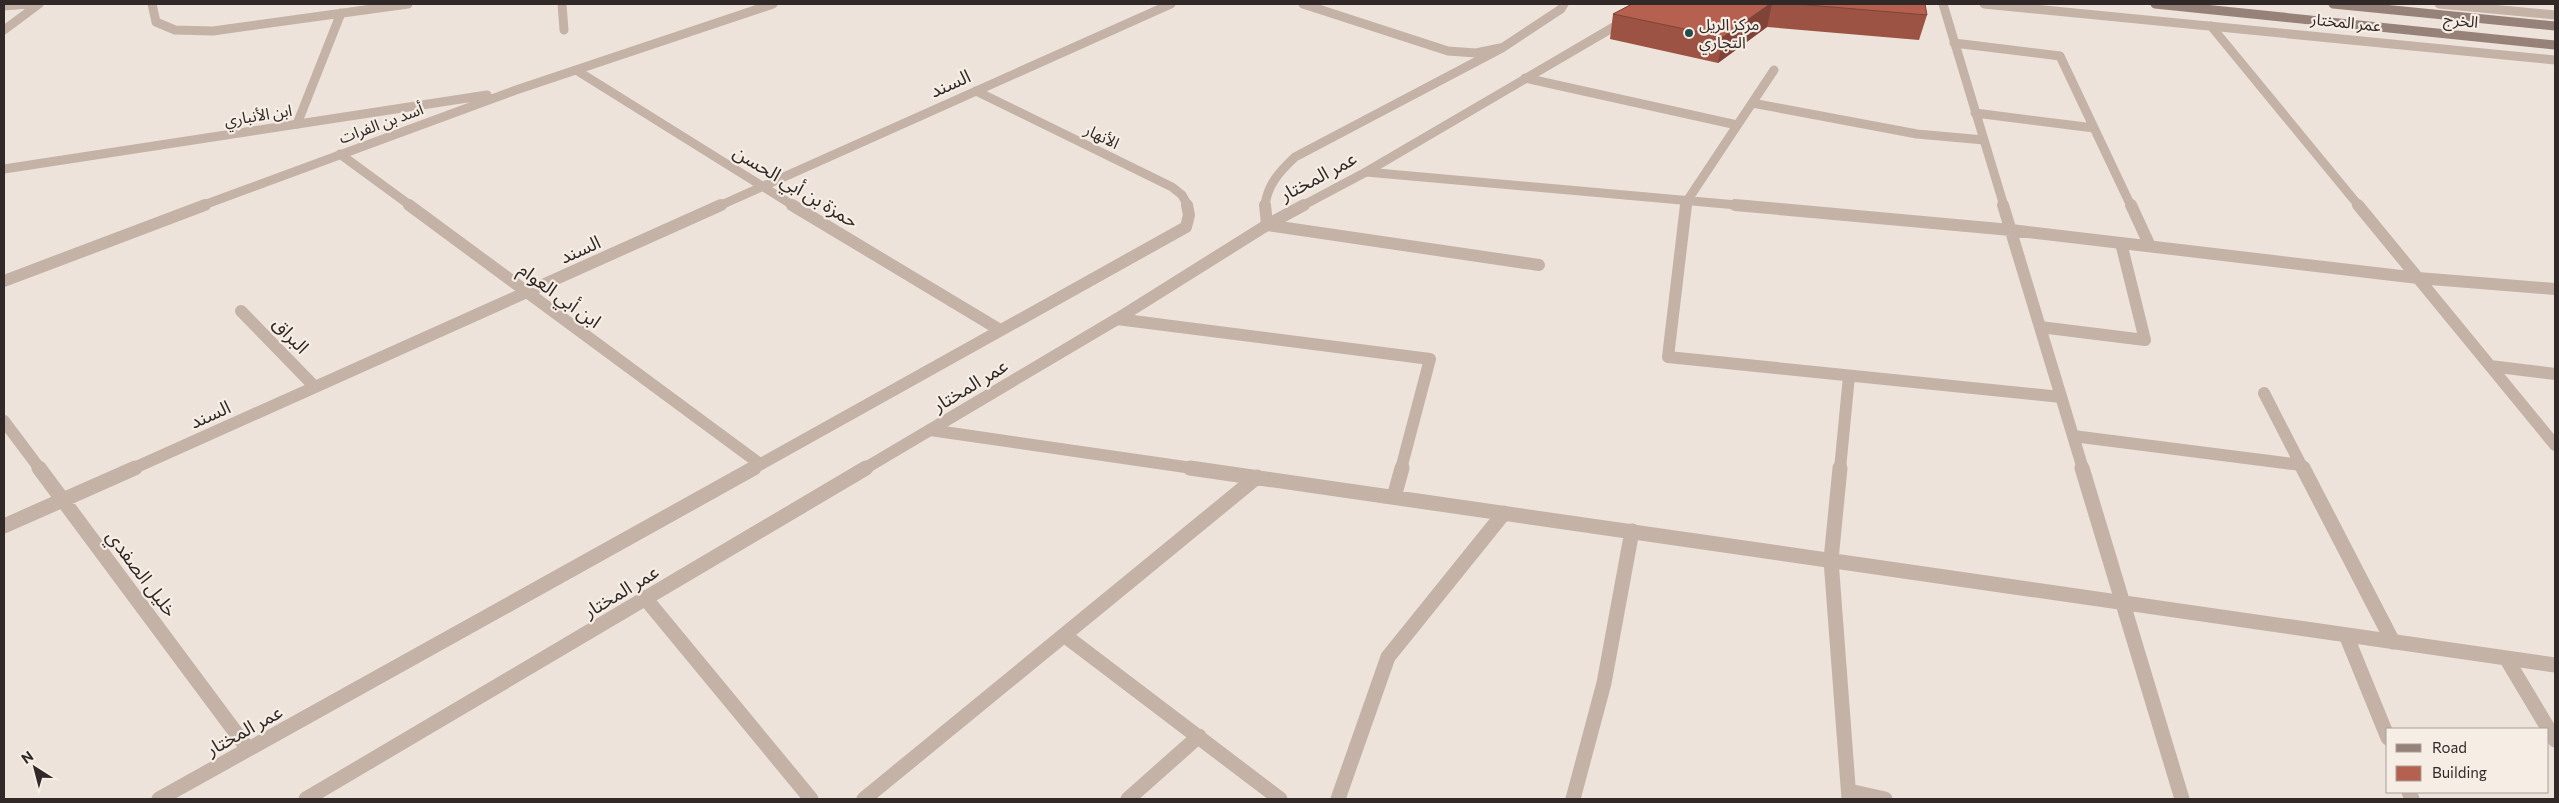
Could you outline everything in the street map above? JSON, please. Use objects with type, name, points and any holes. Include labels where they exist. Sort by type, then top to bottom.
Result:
[{"type":"main road","name":"الخرج","points":[[2155,4],[2555,45]]},
{"type":"main road","name":"الخرج","points":[[2333,4],[2555,26]]},
{"type":"street","points":[[4,6],[28,4]]},
{"type":"street","points":[[4,30],[39,4]]},
{"type":"street","points":[[152,4],[156,22],[175,30],[213,31],[408,4]]},
{"type":"street","points":[[562,4],[564,30]]},
{"type":"street","name":"أسد بن الفرات","points":[[4,281],[340,154],[516,90],[773,4]]},
{"type":"street","name":"السند","points":[[4,526],[1171,4]]},
{"type":"street","points":[[1304,4],[1448,51],[1476,53],[1502,48]]},
{"type":"street","name":"عمر المختار","points":[[306,799],[1117,319],[1267,225],[1366,172],[1653,4]]},
{"type":"street","points":[[1942,4],[2182,799]]},
{"type":"street","name":"عمر المختار","points":[[1984,4],[2555,60]]},
{"type":"street","points":[[2439,4],[2555,15]]},
{"type":"street","points":[[1539,266],[1267,225],[1265,200],[1268,188],[1274,177],[1295,157],[1502,48],[1564,5]]},
{"type":"street","points":[[297,124],[341,13]]},
{"type":"street","points":[[2211,26],[2555,445]]},
{"type":"street","points":[[1954,43],[2060,56],[2150,246]]},
{"type":"street","name":"حمزة بن أبي الحسن","points":[[576,70],[762,187],[1000,330]]},
{"type":"street","points":[[1774,70],[1687,201],[1668,357],[2061,398]]},
{"type":"street","points":[[1525,78],[1737,126]]},
{"type":"street","name":"ابن الأنباري","points":[[4,169],[516,90]]},
{"type":"street","name":"الأنهار","points":[[976,91],[1172,187],[1186,200],[1190,209],[1190,218],[1186,227]]},
{"type":"street","points":[[1752,103],[1917,134],[1984,140]]},
{"type":"street","points":[[1976,113],[2094,128]]},
{"type":"street","name":"ابن أبي العوام","points":[[340,154],[760,464]]},
{"type":"street","points":[[1366,172],[2010,230],[2418,278],[2555,289]]},
{"type":"street","name":"عمر المختار","points":[[159,799],[1186,227]]},
{"type":"street","points":[[2040,327],[2144,340],[2121,243]]},
{"type":"street","name":"البراق","points":[[241,311],[314,386]]},
{"type":"street","points":[[1117,319],[1430,359],[1394,497]]},
{"type":"street","points":[[2490,366],[2555,374]]},
{"type":"street","points":[[1849,376],[1831,560],[1849,795],[1885,799]]},
{"type":"street","points":[[2264,393],[2393,642]]},
{"type":"street","name":"خليل الصفدي","points":[[4,421],[248,749]]},
{"type":"street","points":[[930,430],[2555,665]]},
{"type":"street","points":[[2073,436],[2301,465]]},
{"type":"street","points":[[864,799],[1257,477]]},
{"type":"street","points":[[1338,799],[1388,658],[1504,513]]},
{"type":"street","points":[[1573,799],[1604,683],[1632,531]]},
{"type":"street","points":[[645,598],[811,799]]},
{"type":"street","points":[[1064,635],[1280,799]]},
{"type":"street","points":[[2346,635],[2386,733]]},
{"type":"street","points":[[2506,658],[2548,728]]},
{"type":"street","points":[[1128,799],[1199,736]]},
{"type":"building","points":[[1632,4],[1770,4],[1723,37],[1613,14]]},
{"type":"building","points":[[1796,4],[1925,4],[1927,15]]},
{"type":"place","name":"مركز الريل التجاري","points":[[1689,33]]}]
